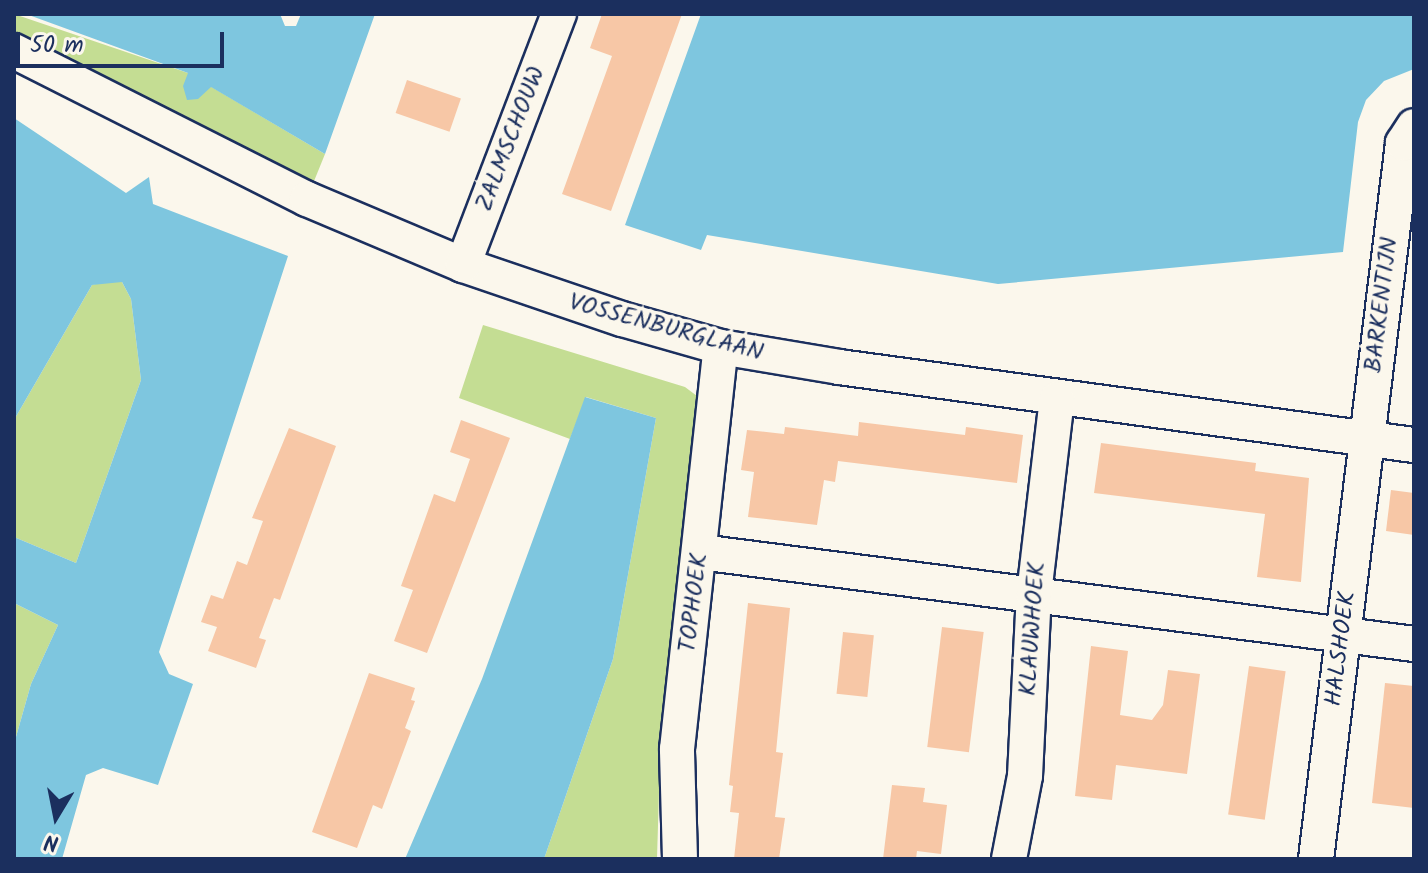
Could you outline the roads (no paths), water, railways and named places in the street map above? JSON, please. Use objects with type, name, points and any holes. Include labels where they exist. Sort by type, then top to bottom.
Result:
[{"type":"street","name":"ZALMSCHOUW","points":[[463,265],[559,14]]},
{"type":"street","name":"VOSSENBURGLAAN","points":[[14,51],[307,199],[463,265],[553,298],[721,347],[1057,399],[1414,445]]},
{"type":"street","name":"BARKENTIJN","points":[[1365,439],[1403,143],[1414,126]]},
{"type":"street","name":"TOPHOEK","points":[[680,859],[677,749],[721,347]]},
{"type":"street","name":"KLAUWHOEK","points":[[1009,859],[1025,776],[1034,594],[1057,399]]},
{"type":"street","name":"HALSHOEK","points":[[1316,859],[1365,439]]},
{"type":"street","points":[[700,552],[1414,644]]},
{"type":"water","points":[[26,14],[280,14],[285,26],[296,26],[301,14],[375,14],[325,154],[211,87],[198,99],[187,100],[183,86],[188,73]]},
{"type":"water","points":[[701,14],[1414,14],[1414,69],[1384,81],[1366,100],[1358,122],[1343,252],[998,284],[707,235],[701,250],[625,225]]},
{"type":"water","points":[[14,118],[126,193],[149,177],[153,204],[288,256],[159,652],[169,674],[193,684],[158,785],[103,768],[86,775],[62,859],[14,859],[14,744],[31,684],[58,625],[14,603],[14,537],[76,563],[141,380],[131,299],[122,282],[92,285],[14,420]]},
{"type":"water","points":[[585,397],[656,418],[613,659],[544,859],[405,859],[482,679]]}]
